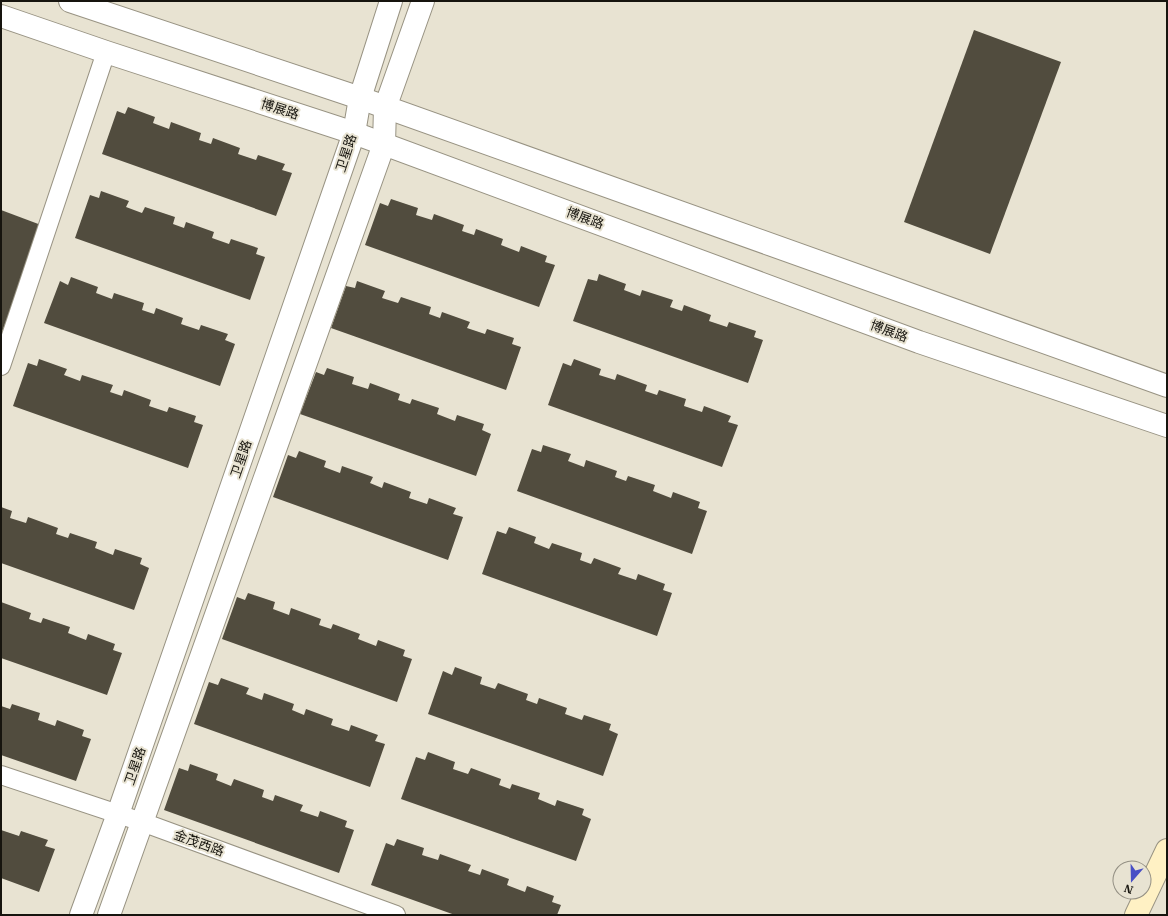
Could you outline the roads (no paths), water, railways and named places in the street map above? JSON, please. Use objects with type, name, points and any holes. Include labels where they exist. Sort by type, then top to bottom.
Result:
[{"type":"main road","points":[[1136,915],[1167,850]]},
{"type":"street","points":[[70,1],[360,98],[1167,386]]},
{"type":"street","name":"卫星路","points":[[81,915],[118,814],[354,133],[360,98],[391,1]]},
{"type":"street","points":[[109,915],[384,144],[385,108],[423,1]]},
{"type":"street","name":"博展路","points":[[1,16],[354,133],[919,342],[1167,426]]},
{"type":"street","points":[[1,366],[106,52]]},
{"type":"street","name":"金茂西路","points":[[1,775],[142,822],[396,915]]}]
